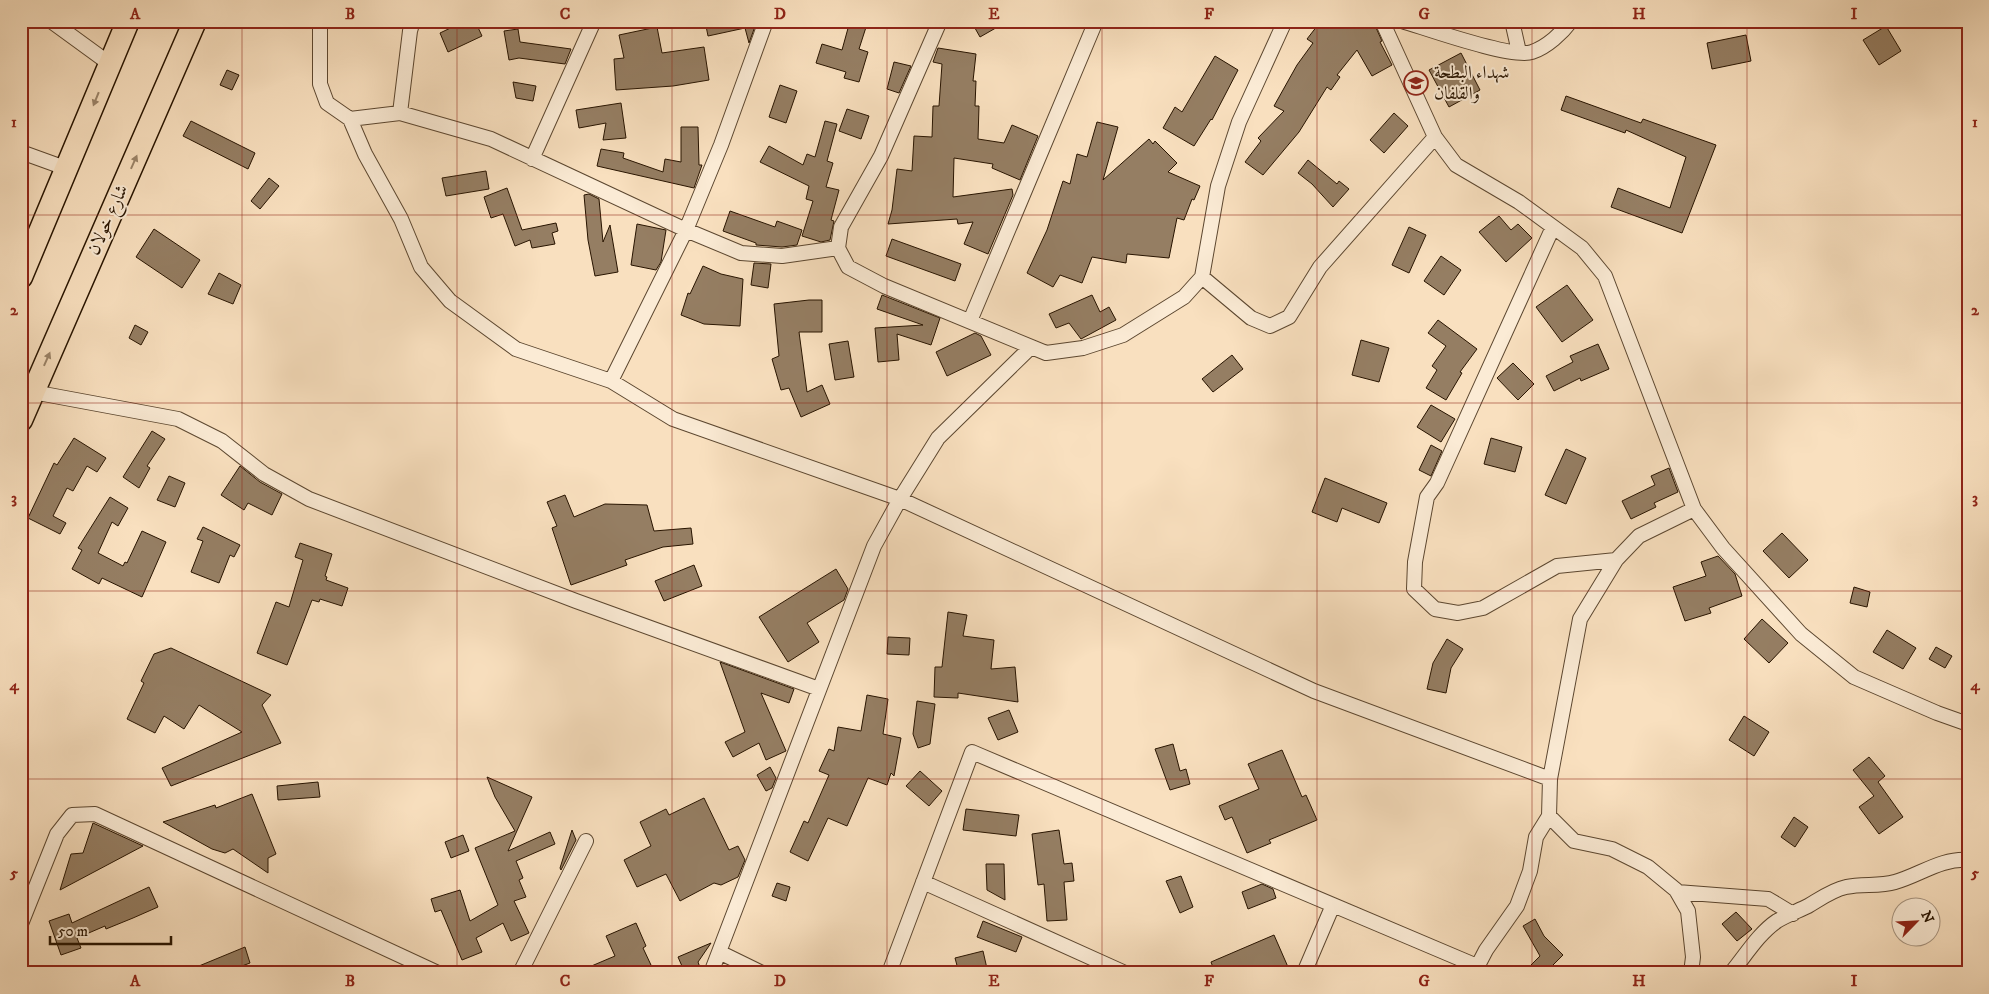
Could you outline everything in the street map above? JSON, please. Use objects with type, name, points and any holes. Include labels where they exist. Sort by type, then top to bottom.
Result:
[{"type":"main road","points":[[21,277],[68,169],[128,21]]},
{"type":"main road","name":"شارع خولان","points":[[21,420],[27,390],[195,21]]},
{"type":"street","points":[[51,21],[110,64]]},
{"type":"street","points":[[320,21],[320,84],[327,102],[350,119],[365,154],[401,219],[421,267],[450,301],[516,349],[611,381],[673,419],[900,498],[1314,691],[1550,779]]},
{"type":"street","points":[[400,113],[410,31],[413,21]]},
{"type":"street","points":[[532,159],[594,21]]},
{"type":"street","points":[[611,381],[686,230],[721,145],[766,21]]},
{"type":"street","points":[[940,21],[881,156],[841,228],[838,248],[848,267],[884,286],[1046,353],[1083,348],[1123,335],[1184,297],[1202,276],[1218,186],[1239,122],[1285,21]]},
{"type":"street","points":[[970,321],[1096,21]]},
{"type":"street","points":[[1382,21],[1435,137],[1456,165],[1518,202],[1582,248],[1605,276],[1694,510],[1723,548],[1801,634],[1854,677],[1968,724]]},
{"type":"street","points":[[1402,21],[1508,52],[1532,52],[1561,33],[1571,21]]},
{"type":"street","points":[[1512,21],[1519,52]]},
{"type":"street","points":[[350,119],[400,113],[491,139],[686,230],[741,253],[782,256],[838,248]]},
{"type":"street","points":[[1202,276],[1251,318],[1270,326],[1289,317],[1320,267],[1435,137]]},
{"type":"street","points":[[21,152],[68,169]]},
{"type":"street","points":[[1553,227],[1437,483],[1427,497],[1415,562],[1414,589],[1435,609],[1458,613],[1483,608],[1558,566],[1616,560]]},
{"type":"street","points":[[711,973],[874,546],[900,498],[938,438],[1031,346]]},
{"type":"street","points":[[27,390],[178,419],[222,441],[264,474],[309,498],[576,601],[820,689]]},
{"type":"street","points":[[889,973],[972,752],[1333,905],[1476,970],[1486,950],[1517,906],[1530,871],[1536,837],[1549,816],[1550,779],[1580,620],[1616,560],[1638,536],[1694,510]]},
{"type":"street","points":[[21,924],[57,834],[72,815],[94,814],[438,973]]},
{"type":"street","points":[[1549,816],[1574,841],[1612,849],[1648,867],[1677,892],[1688,911],[1693,957],[1691,973]]},
{"type":"street","points":[[520,973],[586,840]]},
{"type":"street","points":[[1731,973],[1764,933],[1777,922],[1844,888],[1896,882],[1940,863],[1956,859],[1968,860]]},
{"type":"street","points":[[923,882],[1125,973]]},
{"type":"street","points":[[1677,892],[1768,899],[1793,914]]},
{"type":"street","points":[[1304,973],[1333,905]]},
{"type":"street","points":[[720,952],[762,973]]},
{"type":"building","points":[[465,21],[475,21],[482,36],[448,52],[440,33]]},
{"type":"building","points":[[705,21],[757,21],[749,43],[745,28],[708,36]]},
{"type":"building","points":[[850,21],[868,21],[859,49],[868,52],[859,82],[844,78],[846,72],[816,63],[822,44],[842,50]]},
{"type":"building","points":[[971,21],[1008,21],[980,37]]},
{"type":"building","points":[[1321,21],[1373,21],[1382,41],[1380,42],[1392,65],[1372,76],[1357,50],[1337,75],[1340,77],[1331,90],[1327,87],[1299,132],[1263,175],[1245,162],[1261,141],[1258,138],[1284,111],[1274,106],[1297,65],[1313,43],[1307,39]]},
{"type":"building","points":[[1886,26],[1901,51],[1879,65],[1863,40]]},
{"type":"building","points":[[657,27],[662,53],[704,47],[709,80],[673,86],[616,90],[614,59],[624,58],[619,35]]},
{"type":"building","points":[[518,29],[520,42],[571,49],[565,64],[519,58],[509,60],[504,31]]},
{"type":"building","points":[[1746,35],[1751,61],[1712,69],[1707,43]]},
{"type":"building","points":[[938,48],[976,54],[973,81],[976,81],[975,106],[979,106],[978,139],[1004,143],[1012,125],[1038,136],[1020,180],[992,168],[993,164],[954,158],[953,197],[1012,189],[1013,195],[988,254],[964,244],[973,222],[958,224],[957,219],[888,224],[892,210],[897,169],[912,171],[914,136],[932,137],[933,106],[939,106],[942,64],[933,62]]},
{"type":"building","points":[[1461,53],[1480,90],[1449,107],[1429,70]]},
{"type":"building","points":[[1215,56],[1238,70],[1212,120],[1194,146],[1163,128],[1175,107],[1182,112]]},
{"type":"building","points":[[894,62],[911,66],[899,93],[887,89]]},
{"type":"building","points":[[227,70],[239,75],[232,90],[220,85]]},
{"type":"building","points":[[513,82],[536,86],[533,101],[516,98]]},
{"type":"building","points":[[780,85],[797,91],[786,123],[769,117]]},
{"type":"building","points":[[1566,96],[1641,123],[1643,119],[1716,145],[1682,233],[1611,207],[1618,188],[1670,208],[1686,157],[1626,130],[1625,133],[1561,110]]},
{"type":"building","points":[[621,103],[626,138],[603,140],[606,123],[579,128],[576,110]]},
{"type":"building","points":[[847,109],[869,116],[861,139],[839,131]]},
{"type":"building","points":[[1394,113],[1408,126],[1384,153],[1370,140]]},
{"type":"building","points":[[191,121],[255,153],[248,169],[183,136]]},
{"type":"building","points":[[825,121],[837,124],[827,161],[833,163],[826,187],[839,190],[831,220],[834,221],[830,240],[821,242],[802,236],[813,201],[806,199],[809,186],[760,162],[769,146],[803,165],[807,154],[815,157]]},
{"type":"building","points":[[1097,122],[1118,127],[1103,180],[1149,139],[1153,144],[1155,141],[1177,163],[1168,172],[1200,186],[1194,200],[1192,199],[1184,220],[1177,218],[1169,258],[1127,254],[1126,263],[1092,257],[1082,283],[1060,275],[1053,287],[1027,273],[1047,230],[1063,181],[1070,184],[1077,154],[1087,157]]},
{"type":"building","points":[[681,127],[698,127],[699,165],[702,165],[694,188],[597,166],[601,149],[624,153],[623,158],[663,172],[665,159],[681,162]]},
{"type":"building","points":[[1308,160],[1337,184],[1339,181],[1349,189],[1333,207],[1312,184],[1298,173]]},
{"type":"building","points":[[486,171],[489,189],[446,196],[442,178]]},
{"type":"building","points":[[269,178],[279,186],[260,209],[251,201]]},
{"type":"building","points":[[507,188],[522,230],[556,223],[558,231],[552,233],[555,244],[532,248],[530,240],[515,246],[503,214],[491,218],[484,197]]},
{"type":"building","points":[[589,194],[599,199],[603,242],[610,225],[618,272],[595,276],[588,240],[584,195]]},
{"type":"building","points":[[730,211],[775,227],[777,221],[802,230],[797,245],[782,247],[756,245],[756,243],[723,231]]},
{"type":"building","points":[[1499,216],[1511,230],[1518,224],[1532,238],[1506,262],[1479,232]]},
{"type":"building","points":[[637,224],[666,230],[661,262],[656,270],[631,265]]},
{"type":"building","points":[[1409,227],[1426,235],[1409,273],[1392,265]]},
{"type":"building","points":[[154,229],[200,260],[182,288],[136,257]]},
{"type":"building","points":[[892,239],[961,264],[955,281],[886,256]]},
{"type":"building","points":[[1441,256],[1461,270],[1444,295],[1424,281]]},
{"type":"building","points":[[754,263],[771,264],[768,288],[751,285]]},
{"type":"building","points":[[703,266],[721,274],[743,279],[740,326],[704,324],[681,315],[688,293],[690,294]]},
{"type":"building","points":[[219,273],[241,285],[233,304],[208,294]]},
{"type":"building","points":[[1567,285],[1593,320],[1562,342],[1536,307]]},
{"type":"building","points":[[882,295],[940,318],[931,345],[897,334],[899,360],[878,362],[875,328],[923,325],[877,309]]},
{"type":"building","points":[[1092,295],[1100,312],[1109,307],[1116,320],[1081,339],[1069,323],[1056,328],[1049,314]]},
{"type":"building","points":[[822,300],[822,332],[799,332],[807,392],[822,385],[830,404],[801,417],[789,388],[781,390],[772,359],[779,356],[774,304]]},
{"type":"building","points":[[1438,320],[1477,349],[1460,372],[1462,373],[1446,400],[1426,388],[1437,370],[1432,366],[1446,346],[1428,333]]},
{"type":"building","points":[[135,325],[148,332],[141,345],[129,338]]},
{"type":"building","points":[[975,333],[981,336],[991,355],[947,376],[936,352]]},
{"type":"building","points":[[1361,340],[1389,348],[1379,382],[1352,375]]},
{"type":"building","points":[[848,341],[854,377],[835,380],[829,344]]},
{"type":"building","points":[[1598,344],[1609,369],[1581,381],[1580,378],[1554,391],[1546,376],[1573,362],[1570,356]]},
{"type":"building","points":[[1232,355],[1243,369],[1213,392],[1202,379]]},
{"type":"building","points":[[1513,363],[1534,384],[1518,400],[1497,378]]},
{"type":"building","points":[[1431,405],[1455,419],[1441,442],[1417,427]]},
{"type":"building","points":[[152,431],[165,439],[147,466],[150,468],[139,488],[123,477]]},
{"type":"building","points":[[74,438],[106,458],[97,472],[87,466],[73,491],[67,488],[53,516],[66,523],[60,534],[28,518],[54,463],[57,465]]},
{"type":"building","points":[[1491,438],[1522,447],[1515,472],[1484,464]]},
{"type":"building","points":[[1431,445],[1442,451],[1431,476],[1419,470]]},
{"type":"building","points":[[1566,449],[1586,458],[1566,504],[1545,495]]},
{"type":"building","points":[[240,466],[260,482],[282,494],[272,515],[248,503],[244,510],[221,495]]},
{"type":"building","points":[[1669,468],[1678,492],[1654,503],[1656,507],[1631,519],[1622,501],[1655,485],[1651,476]]},
{"type":"building","points":[[169,476],[185,483],[175,507],[157,500]]},
{"type":"building","points":[[1325,478],[1387,503],[1379,523],[1342,508],[1337,522],[1312,512]]},
{"type":"building","points":[[565,495],[574,517],[605,504],[647,505],[654,531],[691,528],[693,544],[663,547],[625,560],[627,565],[571,585],[552,528],[557,526],[547,502]]},
{"type":"building","points":[[110,497],[128,508],[118,526],[112,522],[98,553],[123,566],[125,562],[127,563],[142,531],[166,542],[142,597],[102,578],[99,584],[72,569],[82,550],[78,548]]},
{"type":"building","points":[[203,527],[240,545],[234,557],[230,555],[219,583],[191,572],[203,541],[197,539]]},
{"type":"building","points":[[1782,533],[1808,560],[1789,578],[1763,551]]},
{"type":"building","points":[[300,543],[332,554],[325,576],[327,577],[326,580],[348,588],[342,606],[320,599],[319,602],[312,600],[287,665],[257,653],[276,602],[289,607],[303,560],[295,557]]},
{"type":"building","points":[[1718,556],[1735,574],[1742,596],[1709,608],[1711,613],[1685,621],[1673,587],[1706,576],[1701,562]]},
{"type":"building","points":[[694,565],[702,586],[664,601],[655,581]]},
{"type":"building","points":[[836,569],[848,589],[844,600],[807,623],[819,642],[788,662],[759,617]]},
{"type":"building","points":[[1854,587],[1870,592],[1867,607],[1850,603]]},
{"type":"building","points":[[948,612],[967,615],[963,636],[994,640],[991,669],[1015,667],[1018,702],[958,693],[958,698],[934,697],[935,667],[942,667]]},
{"type":"building","points":[[1762,619],[1788,643],[1769,663],[1744,639]]},
{"type":"building","points":[[1887,630],[1916,648],[1903,669],[1873,652]]},
{"type":"building","points":[[888,637],[910,638],[909,655],[887,654]]},
{"type":"building","points":[[1447,639],[1463,649],[1451,668],[1446,693],[1427,689],[1433,663]]},
{"type":"building","points":[[1936,647],[1952,656],[1945,668],[1929,659]]},
{"type":"building","points":[[171,648],[271,695],[262,705],[281,743],[171,786],[162,768],[242,732],[199,705],[184,729],[164,716],[155,733],[127,719],[144,683],[141,681],[154,654]]},
{"type":"building","points":[[720,662],[794,689],[789,703],[761,693],[786,751],[766,760],[759,743],[733,757],[725,742],[745,732]]},
{"type":"building","points":[[867,695],[888,699],[883,734],[901,738],[894,776],[891,773],[887,785],[868,778],[847,826],[828,818],[808,861],[790,852],[804,821],[808,823],[829,775],[819,771],[829,749],[834,751],[838,727],[861,731]]},
{"type":"building","points":[[917,701],[935,704],[930,744],[918,748],[913,734]]},
{"type":"building","points":[[1009,710],[1018,732],[998,740],[988,718]]},
{"type":"building","points":[[1744,716],[1769,732],[1754,756],[1729,740]]},
{"type":"building","points":[[1173,744],[1180,771],[1186,769],[1190,784],[1170,790],[1155,749]]},
{"type":"building","points":[[1282,750],[1302,797],[1306,795],[1317,820],[1269,840],[1271,843],[1247,853],[1232,817],[1225,820],[1219,806],[1259,789],[1248,764]]},
{"type":"building","points":[[1869,757],[1885,776],[1878,782],[1903,817],[1879,834],[1859,807],[1874,796],[1853,770]]},
{"type":"building","points":[[770,767],[776,778],[772,788],[766,791],[757,775]]},
{"type":"building","points":[[920,771],[942,791],[929,806],[906,786]]},
{"type":"building","points":[[487,777],[532,797],[508,851],[550,832],[555,844],[516,861],[523,878],[519,880],[526,897],[514,901],[529,933],[511,941],[503,923],[476,938],[482,952],[462,960],[441,910],[435,912],[431,899],[460,890],[470,921],[498,905],[475,848],[515,831],[495,797]]},
{"type":"building","points":[[318,782],[320,797],[278,800],[277,786]]},
{"type":"building","points":[[252,794],[276,854],[268,858],[268,873],[233,849],[225,853],[212,849],[163,822],[215,805],[216,808]]},
{"type":"building","points":[[704,798],[729,850],[738,846],[745,860],[738,877],[721,885],[714,883],[680,901],[666,874],[637,887],[624,860],[651,846],[640,822],[666,809],[669,815]]},
{"type":"building","points":[[966,809],[1019,815],[1016,836],[963,830]]},
{"type":"building","points":[[1794,817],[1808,827],[1795,847],[1781,837]]},
{"type":"building","points":[[93,823],[143,846],[60,890],[71,854],[83,853]]},
{"type":"building","points":[[572,830],[576,840],[561,870],[560,868]]},
{"type":"building","points":[[1059,830],[1064,864],[1072,863],[1074,881],[1064,882],[1067,920],[1047,921],[1044,884],[1038,885],[1032,834]]},
{"type":"building","points":[[463,835],[469,851],[451,858],[445,842]]},
{"type":"building","points":[[986,864],[1004,864],[1005,900],[987,890]]},
{"type":"building","points":[[1181,876],[1193,907],[1180,913],[1166,881]]},
{"type":"building","points":[[777,883],[790,887],[786,901],[772,896]]},
{"type":"building","points":[[1262,884],[1273,889],[1276,898],[1248,909],[1242,892]]},
{"type":"building","points":[[149,887],[158,907],[106,929],[105,926],[77,938],[81,948],[61,955],[49,921],[69,914],[72,923]]},
{"type":"building","points":[[1736,912],[1752,929],[1737,941],[1722,924]]},
{"type":"building","points":[[1535,919],[1544,936],[1563,955],[1545,973],[1523,973],[1540,956],[1523,926]]},
{"type":"building","points":[[983,921],[1022,937],[1016,952],[977,937]]},
{"type":"building","points":[[636,923],[646,946],[643,948],[651,965],[633,973],[575,973],[615,956],[606,936]]},
{"type":"building","points":[[1274,935],[1288,967],[1274,973],[1215,973],[1211,962]]},
{"type":"building","points":[[711,943],[698,962],[702,973],[685,973],[678,957]]},
{"type":"building","points":[[245,947],[250,963],[223,973],[182,973]]},
{"type":"building","points":[[983,951],[988,973],[959,973],[955,958]]},
{"type":"place","name":"شهداء البطحة والقلفان","points":[[1416,83]]}]
